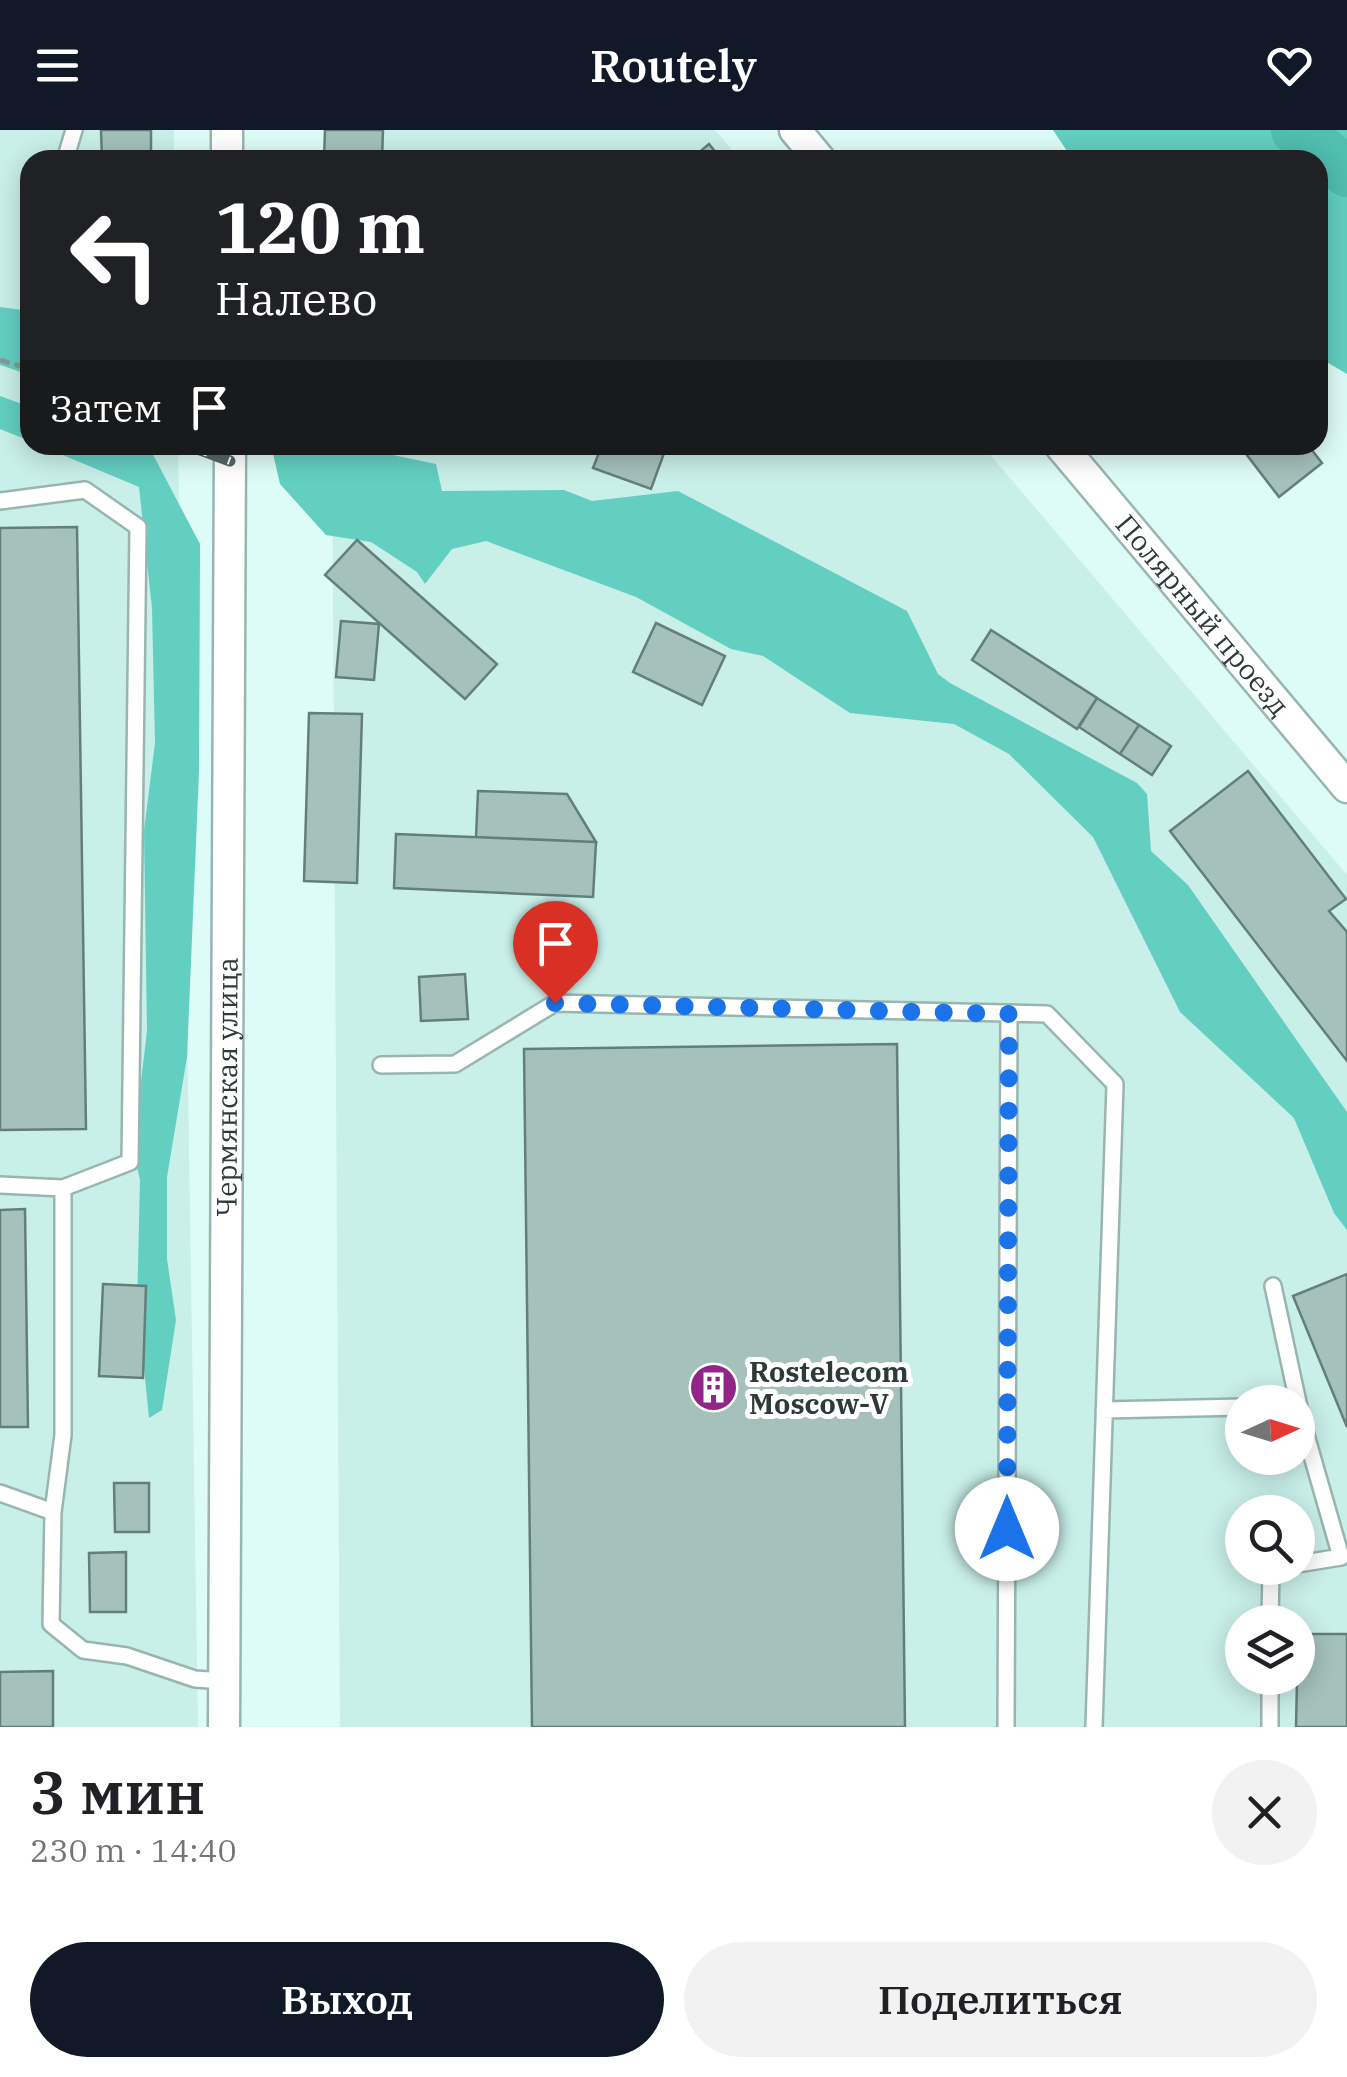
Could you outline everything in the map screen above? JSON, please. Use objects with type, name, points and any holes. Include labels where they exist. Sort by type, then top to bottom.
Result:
[{"type":"street","points":[[795,130],[812,150]]},
{"type":"street","name":"Чермянская улица","points":[[224,1727],[230,455]]},
{"type":"street","name":"Полярный проезд","points":[[1068,455],[1347,787]]},
{"type":"lane","points":[[0,501],[85,490],[138,527],[130,1162],[64,1188],[0,1185]]},
{"type":"lane","points":[[381,1065],[454,1064],[555,1003],[1047,1014],[1114,1084],[1094,1727]]},
{"type":"lane","points":[[1006,1727],[1009,1014]]},
{"type":"lane","points":[[64,1188],[63,1436],[53,1512],[51,1624],[84,1650],[127,1656],[195,1679],[224,1681]]},
{"type":"lane","points":[[1274,1286],[1294,1385]]},
{"type":"lane","points":[[1104,1410],[1225,1408]]},
{"type":"lane","points":[[1315,1466],[1341,1557],[1315,1561]]},
{"type":"lane","points":[[0,1493],[53,1512]]},
{"type":"lane","points":[[1270,1695],[1270,1727]]},
{"type":"shaded area","points":[[0,130],[174,130],[174,150],[20,150],[20,455],[178,455],[198,1727],[0,1727]]},
{"type":"shaded area","points":[[330,130],[715,130],[732,150],[330,150]]},
{"type":"shaded area","points":[[332,455],[990,455],[1347,875],[1347,1727],[340,1727]]},
{"type":"green space","points":[[1053,130],[1347,130],[1347,374],[1328,363],[1328,150],[1066,150]]},
{"type":"green space","points":[[0,307],[20,310],[20,372],[0,365]]},
{"type":"green space","points":[[0,396],[20,403],[20,437],[0,429]]},
{"type":"green space","points":[[63,455],[153,455],[200,544],[199,771],[187,1057],[167,1177],[167,1259],[176,1320],[162,1410],[149,1418],[142,1348],[136,1351],[140,1180],[133,1149],[147,1031],[144,831],[155,743],[152,608],[139,487]]},
{"type":"green space","points":[[273,455],[393,455],[436,464],[442,491],[564,490],[592,501],[678,491],[907,611],[938,674],[1137,783],[1147,794],[1151,851],[1188,885],[1347,1112],[1347,1230],[1334,1213],[1294,1118],[1180,1012],[1093,837],[1009,754],[954,724],[850,713],[763,656],[731,649],[636,597],[486,541],[452,549],[425,584],[417,572],[371,542],[326,535],[280,484]]},
{"type":"building","points":[[101,130],[151,130],[151,150],[102,150]]},
{"type":"building","points":[[325,130],[383,130],[382,150],[324,150]]},
{"type":"building","points":[[598,455],[663,455],[651,489],[593,468]]},
{"type":"building","points":[[1247,455],[1316,455],[1322,463],[1279,497]]},
{"type":"building","points":[[77,527],[86,1129],[0,1130],[0,528]]},
{"type":"building","points":[[357,540],[497,664],[465,699],[325,575]]},
{"type":"building","points":[[341,621],[379,624],[374,680],[336,677]]},
{"type":"building","points":[[656,623],[725,656],[702,705],[633,672]]},
{"type":"building","points":[[991,630],[1097,698],[1077,729],[972,660]]},
{"type":"building","points":[[1097,698],[1139,725],[1120,754],[1079,727]]},
{"type":"building","points":[[309,713],[362,714],[357,883],[304,881]]},
{"type":"building","points":[[1139,725],[1171,746],[1152,775],[1120,754]]},
{"type":"building","points":[[1248,771],[1346,899],[1329,911],[1347,932],[1347,1061],[1170,831]]},
{"type":"building","points":[[478,791],[567,794],[596,842],[476,837]]},
{"type":"building","points":[[396,834],[596,842],[593,897],[394,888]]},
{"type":"building","points":[[465,974],[468,1019],[421,1021],[419,977]]},
{"type":"building","name":"Rostelecom Moscow-V","points":[[897,1044],[905,1727],[532,1727],[524,1049]]},
{"type":"building","points":[[25,1209],[28,1427],[0,1427],[0,1210]]},
{"type":"building","points":[[1347,1274],[1347,1427],[1293,1296]]},
{"type":"building","points":[[103,1284],[146,1286],[143,1378],[99,1376]]},
{"type":"building","points":[[114,1483],[149,1483],[149,1532],[115,1532]]},
{"type":"building","points":[[126,1552],[126,1612],[90,1612],[89,1553]]},
{"type":"building","points":[[1315,1634],[1347,1634],[1347,1727],[1296,1727],[1297,1695],[1315,1695]]},
{"type":"building","points":[[53,1671],[53,1727],[0,1727],[0,1672]]},
{"type":"waterway","points":[[1296,130],[1320,150]]},
{"type":"waterway","points":[[1328,156],[1347,172]]},
{"type":"railway","points":[[214,455],[230,461]]},
{"type":"place","name":"Rostelecom Moscow-V","points":[[714,1388]]},
{"type":"route","points":[[555,1003],[1009,1014],[1007,1529]]}]
